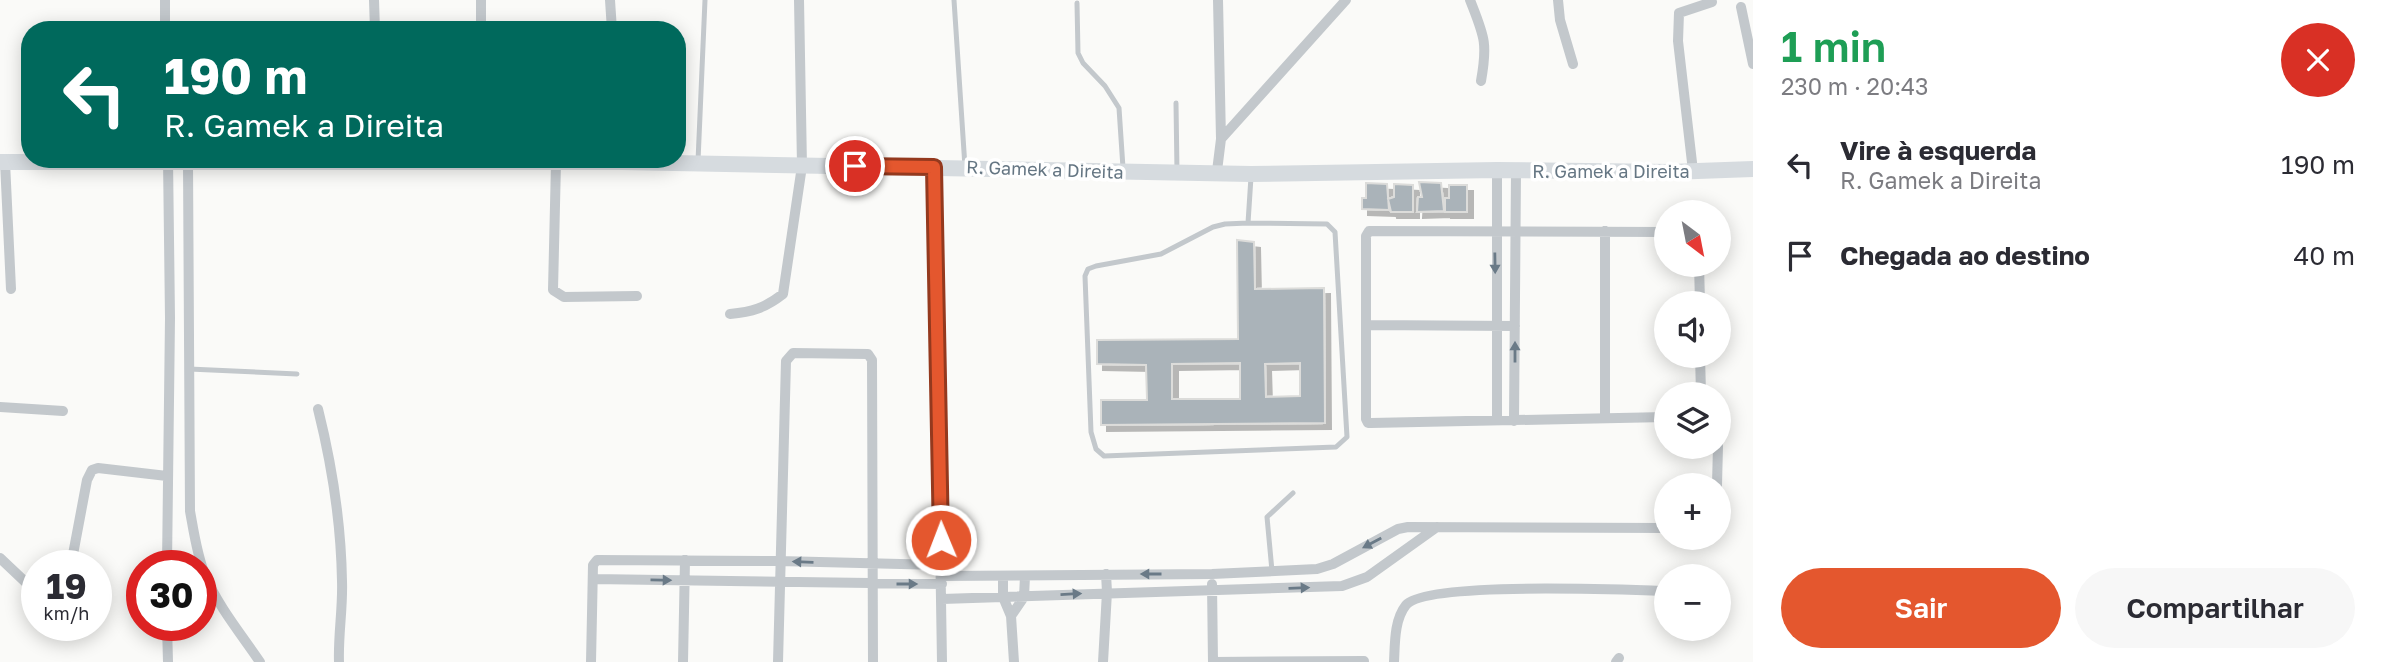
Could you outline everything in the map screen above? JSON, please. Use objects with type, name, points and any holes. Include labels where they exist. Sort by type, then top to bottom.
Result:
[{"type":"main road","name":"R. Gamek a Direita","points":[[3,162],[21,162]]},
{"type":"main road","name":"R. Gamek a Direita","points":[[686,164],[1123,172],[1217,171],[1251,174],[1753,169]]},
{"type":"street","points":[[165,0],[165,21]]},
{"type":"street","points":[[374,0],[375,21]]},
{"type":"street","points":[[481,0],[481,21]]},
{"type":"street","points":[[610,0],[611,21]]},
{"type":"street","points":[[730,314],[753,312],[768,306],[783,294],[802,166],[799,0]]},
{"type":"street","points":[[1217,171],[1221,139],[1218,0]]},
{"type":"street","points":[[1221,139],[1346,0]]},
{"type":"street","points":[[1470,0],[1485,37],[1486,55],[1481,81]]},
{"type":"street","points":[[1558,0],[1560,20],[1573,64]]},
{"type":"street","points":[[1693,171],[1678,41],[1678,19],[1679,13],[1686,9],[1712,2]]},
{"type":"street","points":[[1741,8],[1753,64]]},
{"type":"street","points":[[3,162],[11,289]]},
{"type":"street","points":[[934,167],[942,662]]},
{"type":"street","points":[[167,550],[170,318],[168,168]]},
{"type":"street","points":[[188,168],[190,511],[196,546],[205,575],[231,621],[260,662]]},
{"type":"street","points":[[556,168],[553,290],[564,297],[637,296]]},
{"type":"street","points":[[1497,170],[1497,421]]},
{"type":"street","points":[[1514,421],[1516,171]]},
{"type":"street","points":[[1654,232],[1369,231],[1366,236],[1366,419],[1368,423],[1654,417]]},
{"type":"street","points":[[1605,231],[1605,418]]},
{"type":"street","points":[[1367,325],[1515,326]]},
{"type":"street","points":[[778,662],[786,361],[793,353],[868,354],[872,360],[873,662]]},
{"type":"street","points":[[0,407],[63,411]]},
{"type":"street","points":[[318,409],[333,472],[338,525],[342,582],[338,662]]},
{"type":"street","points":[[74,550],[87,480],[92,470],[98,468],[167,476]]},
{"type":"street","points":[[942,599],[1342,586],[1367,577],[1437,527]]},
{"type":"street","points":[[593,579],[872,583],[942,575],[1212,574],[1325,567],[1398,529],[1654,528]]},
{"type":"street","points":[[0,558],[21,578]]},
{"type":"street","points":[[591,662],[593,565],[601,559],[872,564],[942,575]]},
{"type":"street","points":[[683,662],[685,560]]},
{"type":"street","points":[[1103,662],[1106,574]]},
{"type":"street","points":[[1212,574],[1213,662],[1364,661]]},
{"type":"street","points":[[1003,576],[1003,597],[1011,616],[1014,662]]},
{"type":"street","points":[[1011,616],[1024,597],[1025,576]]},
{"type":"street","points":[[1394,662],[1400,617],[1407,604],[1415,598],[1429,594],[1494,589],[1654,591]]},
{"type":"street","points":[[167,641],[168,662]]},
{"type":"lane","points":[[698,164],[705,0]]},
{"type":"lane","points":[[954,0],[965,167]]},
{"type":"lane","points":[[1077,3],[1078,53],[1119,108],[1123,172]]},
{"type":"lane","points":[[1175,103],[1177,172]]},
{"type":"lane","points":[[1248,223],[1251,174]]},
{"type":"lane","points":[[1248,223],[1327,224],[1335,232],[1347,437],[1336,447],[1104,456],[1096,449],[1091,432],[1085,276],[1088,269],[1096,265],[1161,254],[1213,227],[1248,223]]},
{"type":"lane","points":[[189,369],[297,374]]},
{"type":"lane","points":[[1272,571],[1268,517],[1293,493]]},
{"type":"building","points":[[1419,182],[1441,183],[1444,211],[1417,212],[1418,197],[1422,197]]},
{"type":"building","points":[[1366,183],[1387,184],[1389,210],[1362,209],[1362,198],[1366,198]]},
{"type":"building","points":[[1394,184],[1413,185],[1413,212],[1391,212],[1388,199],[1394,197]]},
{"type":"building","points":[[1449,185],[1467,185],[1467,212],[1445,212]]},
{"type":"building","points":[[1237,240],[1254,242],[1255,289],[1324,288],[1325,423],[1101,425],[1101,400],[1147,400],[1146,365],[1097,364],[1097,340],[1238,339]],"holes":[[[1240,363],[1240,399],[1172,399],[1172,364]],[[1300,363],[1300,396],[1266,397],[1265,364]]]},
{"type":"route","points":[[855,166],[934,167],[941,540]]}]
